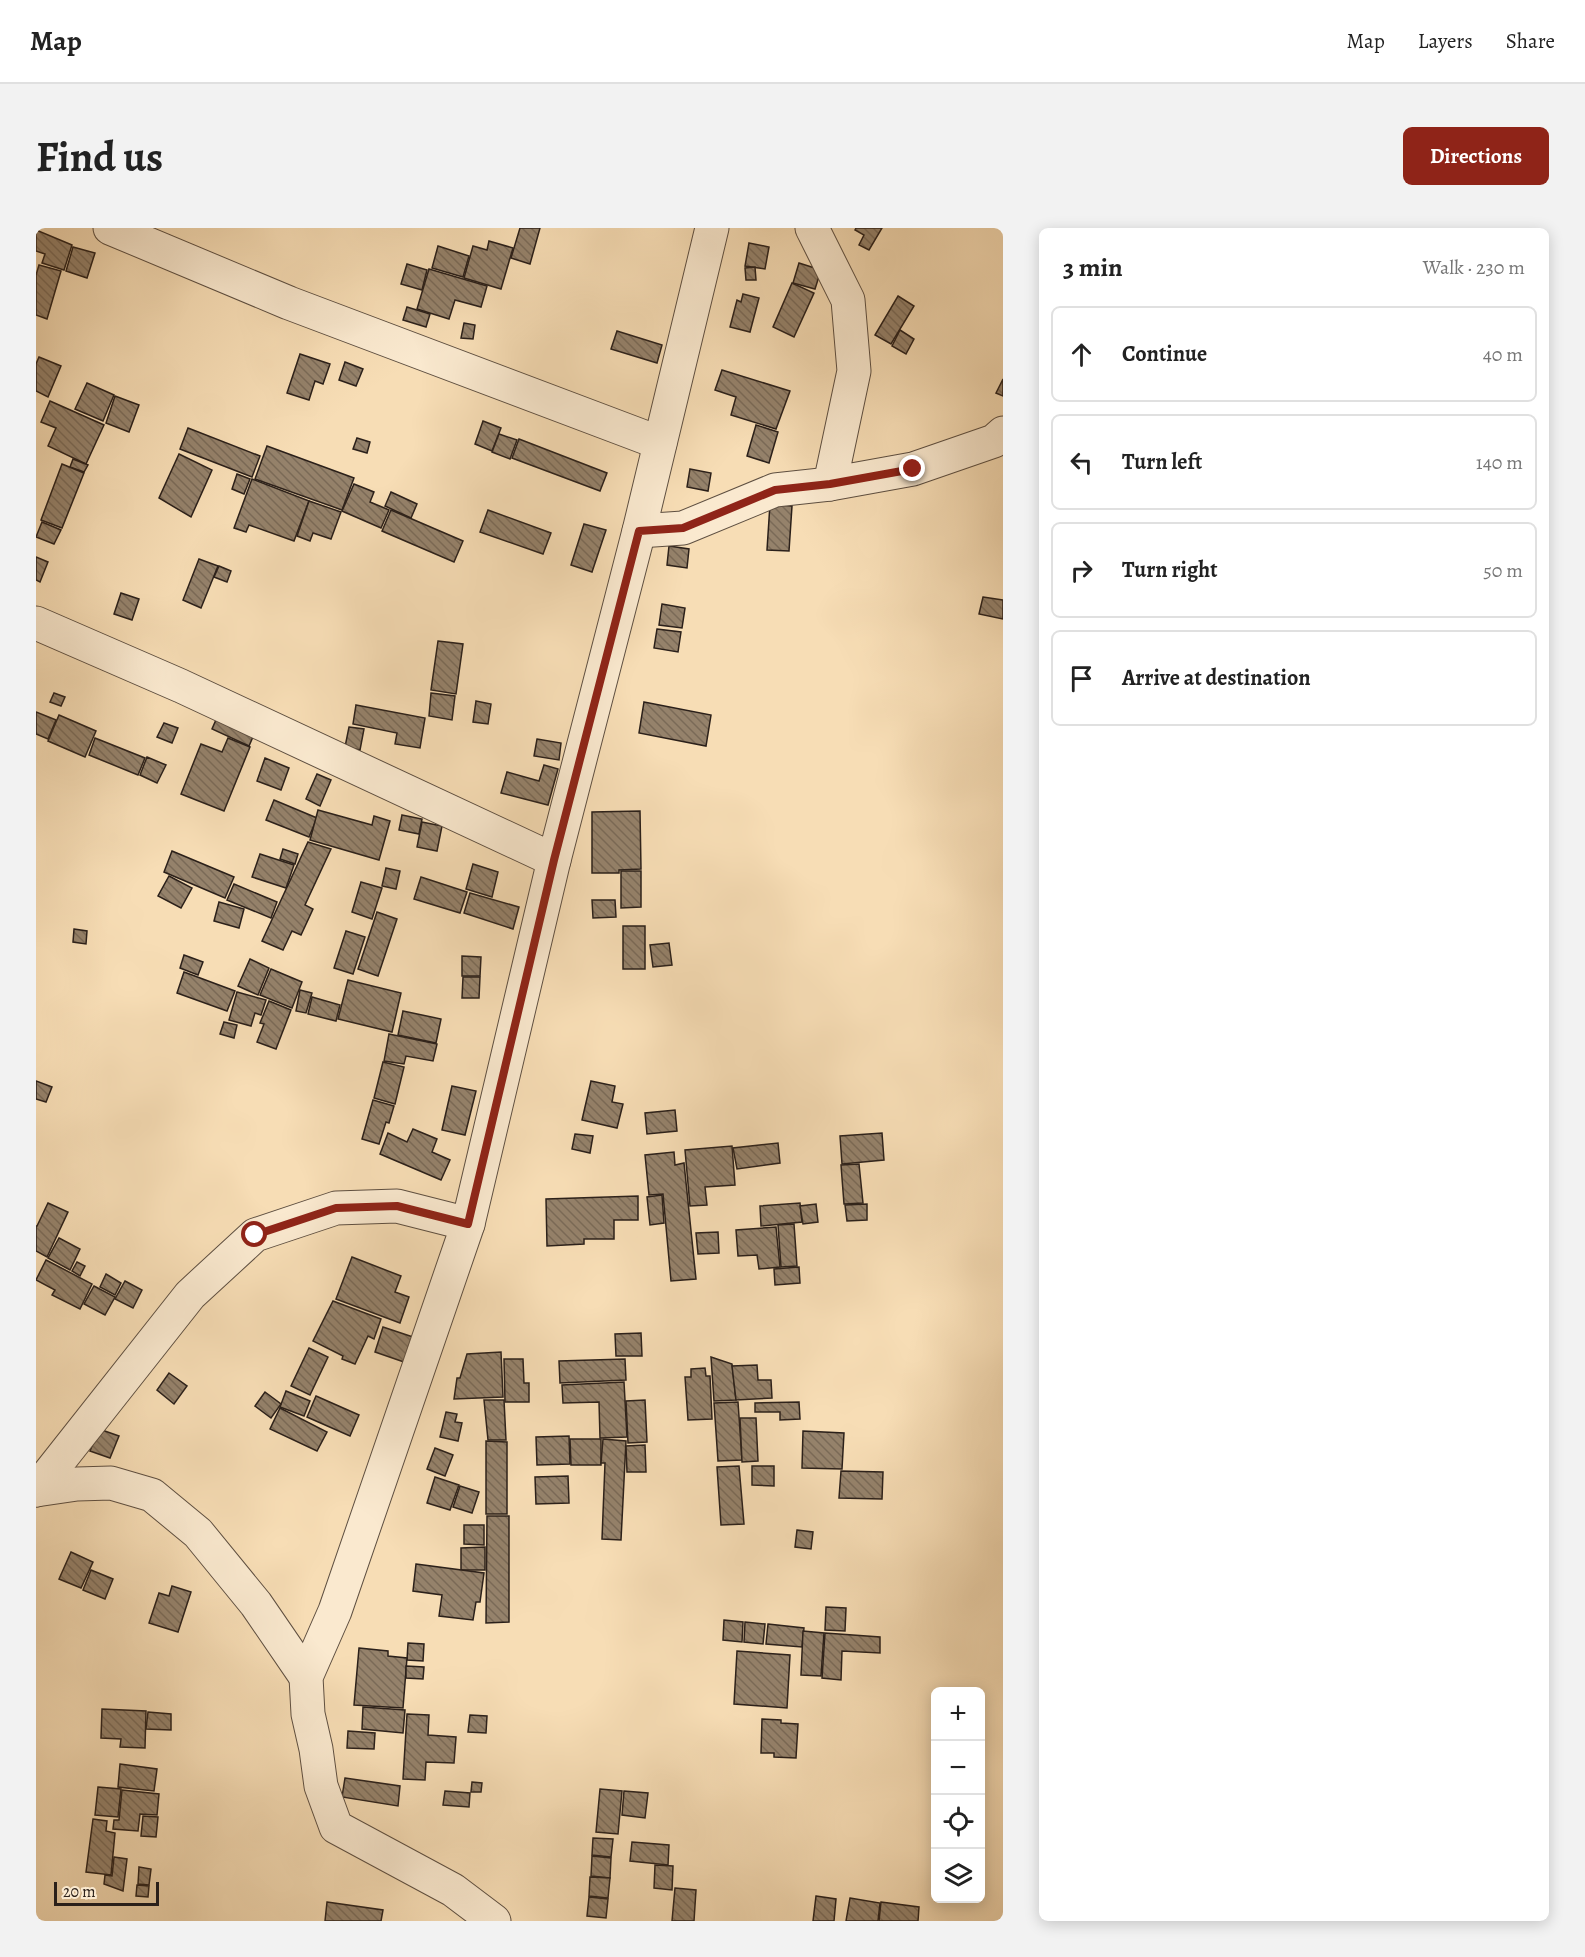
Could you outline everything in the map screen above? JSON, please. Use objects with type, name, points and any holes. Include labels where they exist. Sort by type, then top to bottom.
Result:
[{"type":"street","points":[[110,228],[289,303],[660,442]]},
{"type":"street","points":[[494,1921],[453,1890],[336,1827],[321,1786],[308,1714],[306,1677],[334,1611],[468,1224],[554,860],[639,531],[712,228]]},
{"type":"street","points":[[812,228],[848,300],[854,370],[830,484]]},
{"type":"street","points":[[639,531],[683,528],[775,490],[830,484],[913,469],[994,441],[1003,433]]},
{"type":"street","points":[[36,623],[181,686],[554,860]]},
{"type":"street","points":[[36,1490],[190,1295],[255,1235],[336,1208],[397,1206],[468,1224]]},
{"type":"street","points":[[36,1490],[77,1484],[111,1483],[152,1495],[198,1533],[256,1604],[306,1677]]},
{"type":"building","points":[[520,228],[540,228],[530,264],[511,258]]},
{"type":"building","points":[[856,228],[882,228],[869,250],[859,245],[864,235],[855,230]]},
{"type":"building","points":[[36,230],[72,245],[64,270],[42,263],[45,254],[36,251]]},
{"type":"building","points":[[489,241],[513,248],[501,289],[464,278],[473,246],[487,250]]},
{"type":"building","points":[[749,243],[769,247],[765,269],[745,266]]},
{"type":"building","points":[[438,246],[469,256],[463,277],[432,268]]},
{"type":"building","points":[[73,247],[95,253],[87,278],[66,271]]},
{"type":"building","points":[[799,263],[821,270],[815,289],[793,283]]},
{"type":"building","points":[[407,264],[427,270],[422,290],[401,284]]},
{"type":"building","points":[[39,265],[61,271],[47,319],[36,315],[36,275]]},
{"type":"building","points":[[755,267],[756,280],[746,280],[745,268]]},
{"type":"building","points":[[429,269],[487,286],[481,307],[455,300],[449,319],[417,309]]},
{"type":"building","points":[[792,283],[814,293],[794,337],[773,327]]},
{"type":"building","points":[[743,294],[759,298],[750,332],[730,327],[737,300],[741,302]]},
{"type":"building","points":[[898,296],[914,306],[891,344],[875,335]]},
{"type":"building","points":[[407,307],[430,314],[426,327],[403,320]]},
{"type":"building","points":[[464,323],[475,325],[473,339],[461,338]]},
{"type":"building","points":[[900,330],[914,339],[906,354],[892,346]]},
{"type":"building","points":[[617,331],[662,345],[657,363],[611,349]]},
{"type":"building","points":[[300,354],[330,364],[323,384],[315,381],[309,400],[287,393]]},
{"type":"building","points":[[39,357],[61,366],[48,397],[36,391],[36,364]]},
{"type":"building","points":[[345,362],[363,369],[356,386],[339,380]]},
{"type":"building","points":[[722,370],[790,391],[776,429],[731,415],[736,397],[715,390]]},
{"type":"building","points":[[1003,379],[1003,396],[996,393]]},
{"type":"building","points":[[87,383],[114,395],[103,421],[75,409]]},
{"type":"building","points":[[115,396],[139,405],[129,432],[106,423]]},
{"type":"building","points":[[50,401],[104,425],[86,464],[48,446],[56,428],[41,422]]},
{"type":"building","points":[[483,421],[501,428],[492,451],[475,444]]},
{"type":"building","points":[[756,425],[778,432],[769,463],[747,456]]},
{"type":"building","points":[[188,428],[260,456],[252,477],[180,449]]},
{"type":"building","points":[[499,434],[517,440],[510,459],[492,452]]},
{"type":"building","points":[[357,438],[370,442],[367,453],[353,449]]},
{"type":"building","points":[[519,439],[607,473],[600,491],[512,458]]},
{"type":"building","points":[[267,446],[354,478],[342,510],[255,479]]},
{"type":"building","points":[[179,454],[212,470],[191,517],[159,498]]},
{"type":"building","points":[[73,459],[88,465],[84,472],[70,467]]},
{"type":"building","points":[[62,464],[84,473],[62,528],[41,520]]},
{"type":"building","points":[[690,469],[711,473],[708,491],[687,487]]},
{"type":"building","points":[[237,474],[250,479],[244,494],[232,489]]},
{"type":"building","points":[[252,479],[309,501],[294,541],[249,525],[246,532],[234,528]]},
{"type":"building","points":[[354,484],[374,492],[370,502],[389,510],[381,528],[342,511]]},
{"type":"building","points":[[391,492],[417,504],[411,518],[385,506]]},
{"type":"building","points":[[309,501],[341,512],[331,539],[313,533],[310,541],[297,536]]},
{"type":"building","points":[[770,504],[792,506],[789,551],[767,550]]},
{"type":"building","points":[[391,510],[463,541],[454,562],[382,531]]},
{"type":"building","points":[[488,510],[551,533],[543,554],[480,532]]},
{"type":"building","points":[[42,522],[61,530],[54,544],[36,537]]},
{"type":"building","points":[[584,524],[606,530],[592,572],[571,565]]},
{"type":"building","points":[[669,546],[689,549],[687,568],[667,565]]},
{"type":"building","points":[[36,557],[48,562],[40,582],[36,580]]},
{"type":"building","points":[[199,559],[218,566],[201,608],[183,600]]},
{"type":"building","points":[[219,566],[231,571],[227,582],[214,577]]},
{"type":"building","points":[[121,593],[139,599],[132,620],[114,614]]},
{"type":"building","points":[[983,597],[1003,600],[1003,619],[979,614]]},
{"type":"building","points":[[662,604],[685,608],[682,628],[659,625]]},
{"type":"building","points":[[657,629],[681,632],[678,652],[654,648]]},
{"type":"building","points":[[438,641],[463,644],[456,694],[431,690]]},
{"type":"building","points":[[54,693],[65,697],[61,706],[50,702]]},
{"type":"building","points":[[431,693],[455,696],[452,720],[429,716]]},
{"type":"building","points":[[476,701],[491,704],[488,724],[473,722]]},
{"type":"building","points":[[644,702],[711,715],[706,746],[639,733]]},
{"type":"building","points":[[356,705],[425,718],[420,748],[395,744],[397,733],[353,724]]},
{"type":"building","points":[[36,712],[56,720],[48,739],[36,734]]},
{"type":"building","points":[[219,713],[256,730],[249,746],[212,729]]},
{"type":"building","points":[[59,715],[96,731],[85,757],[48,741]]},
{"type":"building","points":[[164,723],[178,728],[172,743],[157,737]]},
{"type":"building","points":[[349,727],[364,729],[360,750],[345,747]]},
{"type":"building","points":[[95,738],[145,758],[138,775],[89,755]]},
{"type":"building","points":[[228,738],[250,747],[224,811],[181,794],[201,744],[222,752]]},
{"type":"building","points":[[537,739],[561,743],[559,760],[534,756]]},
{"type":"building","points":[[147,757],[166,765],[157,783],[140,775]]},
{"type":"building","points":[[265,758],[289,768],[281,790],[257,781]]},
{"type":"building","points":[[544,765],[558,769],[548,805],[501,793],[507,772],[539,781]]},
{"type":"building","points":[[317,774],[331,780],[320,806],[306,799]]},
{"type":"building","points":[[274,800],[317,818],[309,837],[266,820]]},
{"type":"building","points":[[318,810],[372,825],[374,816],[390,821],[379,860],[310,840]]},
{"type":"building","points":[[640,811],[641,869],[619,870],[619,873],[592,873],[592,812]]},
{"type":"building","points":[[402,815],[422,819],[419,834],[399,830]]},
{"type":"building","points":[[422,822],[442,826],[437,851],[417,847]]},
{"type":"building","points":[[308,842],[331,849],[305,905],[313,909],[301,935],[292,931],[283,950],[262,941]]},
{"type":"building","points":[[283,849],[298,854],[295,864],[280,859]]},
{"type":"building","points":[[172,851],[234,877],[225,898],[164,872]]},
{"type":"building","points":[[260,854],[294,865],[286,888],[252,877]]},
{"type":"building","points":[[473,864],[498,872],[492,897],[466,889]]},
{"type":"building","points":[[386,868],[400,871],[396,889],[382,886]]},
{"type":"building","points":[[621,871],[641,871],[641,907],[621,908]]},
{"type":"building","points":[[169,876],[192,888],[181,908],[158,896]]},
{"type":"building","points":[[421,877],[467,892],[460,913],[414,899]]},
{"type":"building","points":[[361,882],[382,888],[372,919],[352,912]]},
{"type":"building","points":[[234,884],[277,902],[271,918],[227,900]]},
{"type":"building","points":[[470,893],[519,907],[513,929],[464,913]]},
{"type":"building","points":[[592,900],[615,900],[616,917],[593,918]]},
{"type":"building","points":[[219,902],[244,909],[239,928],[214,921]]},
{"type":"building","points":[[377,912],[397,919],[378,976],[358,969]]},
{"type":"building","points":[[623,926],[645,926],[645,969],[623,969]]},
{"type":"building","points":[[74,929],[87,931],[86,944],[73,942]]},
{"type":"building","points":[[346,931],[365,937],[353,974],[334,968]]},
{"type":"building","points":[[669,943],[672,965],[653,967],[650,945]]},
{"type":"building","points":[[184,955],[203,962],[198,975],[180,968]]},
{"type":"building","points":[[462,956],[481,957],[480,976],[462,976]]},
{"type":"building","points":[[250,959],[269,968],[258,995],[238,986]]},
{"type":"building","points":[[271,969],[302,982],[292,1008],[260,995]]},
{"type":"building","points":[[184,972],[235,991],[227,1011],[177,993]]},
{"type":"building","points":[[463,977],[480,977],[479,998],[462,998]]},
{"type":"building","points":[[348,980],[401,993],[392,1032],[338,1019]]},
{"type":"building","points":[[300,990],[312,993],[306,1013],[296,1011]]},
{"type":"building","points":[[237,992],[266,1000],[261,1015],[255,1013],[251,1026],[229,1020]]},
{"type":"building","points":[[312,997],[340,1005],[336,1021],[308,1014]]},
{"type":"building","points":[[269,1001],[291,1010],[276,1049],[257,1042],[264,1024],[260,1023]]},
{"type":"building","points":[[403,1011],[441,1019],[436,1043],[398,1035]]},
{"type":"building","points":[[224,1022],[237,1025],[234,1038],[220,1034]]},
{"type":"building","points":[[389,1034],[437,1044],[433,1061],[406,1056],[404,1064],[384,1061]]},
{"type":"building","points":[[383,1062],[404,1067],[395,1104],[374,1098]]},
{"type":"building","points":[[36,1081],[52,1087],[46,1102],[36,1099]]},
{"type":"building","points":[[591,1081],[615,1086],[612,1102],[623,1104],[617,1128],[582,1120]]},
{"type":"building","points":[[452,1086],[476,1091],[465,1135],[442,1130]]},
{"type":"building","points":[[373,1100],[394,1106],[379,1144],[362,1139]]},
{"type":"building","points":[[675,1110],[677,1131],[647,1134],[645,1113]]},
{"type":"building","points":[[413,1129],[437,1139],[432,1152],[450,1160],[441,1180],[380,1154],[388,1133],[407,1142]]},
{"type":"building","points":[[882,1133],[884,1160],[842,1164],[840,1136]]},
{"type":"building","points":[[575,1134],[593,1136],[590,1153],[572,1149]]},
{"type":"building","points":[[778,1143],[780,1163],[737,1169],[733,1148]]},
{"type":"building","points":[[732,1146],[735,1185],[705,1187],[707,1205],[690,1206],[685,1150]]},
{"type":"building","points":[[674,1152],[675,1165],[684,1163],[696,1279],[671,1281],[663,1194],[649,1195],[645,1155]]},
{"type":"building","points":[[859,1164],[863,1203],[844,1204],[841,1165]]},
{"type":"building","points":[[662,1195],[664,1223],[650,1225],[647,1197]]},
{"type":"building","points":[[638,1196],[638,1220],[614,1220],[614,1239],[584,1239],[584,1244],[547,1246],[546,1199]]},
{"type":"building","points":[[48,1203],[68,1212],[47,1257],[36,1251],[36,1226]]},
{"type":"building","points":[[800,1203],[802,1222],[761,1226],[760,1206]]},
{"type":"building","points":[[816,1204],[818,1222],[803,1224],[800,1206]]},
{"type":"building","points":[[867,1204],[867,1220],[847,1221],[845,1205]]},
{"type":"building","points":[[794,1224],[797,1266],[781,1267],[778,1225]]},
{"type":"building","points":[[776,1227],[780,1267],[759,1269],[757,1255],[738,1256],[736,1230]]},
{"type":"building","points":[[718,1232],[719,1253],[698,1254],[696,1233]]},
{"type":"building","points":[[59,1238],[80,1249],[70,1270],[48,1258]]},
{"type":"building","points":[[352,1257],[401,1276],[395,1292],[409,1297],[400,1323],[336,1299]]},
{"type":"building","points":[[46,1260],[92,1284],[80,1309],[52,1295],[55,1290],[36,1280]]},
{"type":"building","points":[[77,1262],[85,1266],[80,1276],[72,1271]]},
{"type":"building","points":[[799,1267],[800,1283],[775,1285],[774,1269]]},
{"type":"building","points":[[106,1274],[121,1283],[115,1295],[100,1287]]},
{"type":"building","points":[[125,1281],[142,1290],[133,1308],[115,1299]]},
{"type":"building","points":[[94,1286],[115,1297],[105,1315],[84,1304]]},
{"type":"building","points":[[333,1301],[381,1319],[374,1339],[368,1336],[355,1364],[342,1359],[343,1356],[313,1341]]},
{"type":"building","points":[[383,1327],[413,1337],[404,1362],[375,1352]]},
{"type":"building","points":[[641,1333],[642,1356],[616,1356],[615,1334]]},
{"type":"building","points":[[309,1348],[328,1357],[310,1395],[291,1386]]},
{"type":"building","points":[[501,1352],[503,1397],[454,1399],[457,1378],[460,1378],[467,1354]]},
{"type":"building","points":[[711,1357],[732,1364],[736,1400],[714,1401]]},
{"type":"building","points":[[504,1359],[523,1359],[524,1383],[529,1383],[529,1402],[505,1402]]},
{"type":"building","points":[[625,1359],[626,1380],[560,1383],[559,1361]]},
{"type":"building","points":[[757,1365],[758,1380],[771,1380],[772,1398],[736,1400],[732,1366]]},
{"type":"building","points":[[705,1368],[706,1376],[710,1376],[712,1419],[688,1420],[685,1377],[691,1377],[691,1369]]},
{"type":"building","points":[[169,1373],[187,1386],[174,1404],[157,1390]]},
{"type":"building","points":[[624,1382],[627,1437],[600,1438],[599,1402],[563,1403],[562,1385]]},
{"type":"building","points":[[286,1391],[310,1401],[304,1416],[280,1407]]},
{"type":"building","points":[[265,1392],[281,1404],[271,1418],[255,1406]]},
{"type":"building","points":[[316,1396],[359,1415],[350,1436],[307,1417]]},
{"type":"building","points":[[484,1400],[504,1400],[506,1440],[488,1440]]},
{"type":"building","points":[[645,1400],[647,1442],[628,1443],[626,1401]]},
{"type":"building","points":[[738,1402],[742,1460],[718,1461],[714,1403]]},
{"type":"building","points":[[799,1402],[800,1419],[780,1420],[780,1412],[755,1412],[755,1403]]},
{"type":"building","points":[[280,1408],[327,1432],[317,1451],[270,1429]]},
{"type":"building","points":[[446,1412],[457,1414],[455,1422],[462,1423],[458,1441],[440,1437]]},
{"type":"building","points":[[740,1418],[756,1418],[758,1461],[742,1462]]},
{"type":"building","points":[[99,1429],[119,1436],[110,1458],[90,1451]]},
{"type":"building","points":[[803,1431],[844,1433],[842,1469],[802,1468]]},
{"type":"building","points":[[569,1436],[570,1464],[537,1465],[536,1437]]},
{"type":"building","points":[[570,1439],[601,1439],[601,1465],[571,1465]]},
{"type":"building","points":[[603,1439],[626,1441],[621,1540],[602,1539],[605,1463],[601,1463]]},
{"type":"building","points":[[486,1441],[507,1442],[507,1514],[486,1514]]},
{"type":"building","points":[[645,1445],[646,1472],[627,1472],[626,1446]]},
{"type":"building","points":[[435,1448],[453,1455],[445,1476],[427,1469]]},
{"type":"building","points":[[739,1466],[744,1524],[721,1525],[717,1467]]},
{"type":"building","points":[[752,1466],[774,1466],[774,1486],[752,1485]]},
{"type":"building","points":[[841,1471],[883,1472],[882,1499],[839,1498]]},
{"type":"building","points":[[568,1476],[569,1503],[536,1504],[535,1477]]},
{"type":"building","points":[[435,1477],[459,1485],[450,1510],[427,1503]]},
{"type":"building","points":[[460,1486],[479,1492],[472,1513],[453,1507]]},
{"type":"building","points":[[487,1516],[509,1516],[509,1622],[486,1623]]},
{"type":"building","points":[[464,1525],[484,1525],[484,1545],[464,1544]]},
{"type":"building","points":[[797,1530],[813,1532],[811,1549],[795,1547]]},
{"type":"building","points":[[485,1547],[485,1570],[461,1570],[461,1548]]},
{"type":"building","points":[[71,1552],[93,1562],[81,1588],[59,1579]]},
{"type":"building","points":[[416,1564],[484,1573],[480,1602],[476,1602],[473,1620],[439,1616],[442,1595],[413,1591]]},
{"type":"building","points":[[91,1570],[113,1579],[105,1599],[83,1590]]},
{"type":"building","points":[[172,1586],[191,1592],[178,1632],[149,1623],[159,1593],[169,1596]]},
{"type":"building","points":[[826,1607],[846,1608],[845,1631],[825,1630]]},
{"type":"building","points":[[724,1620],[743,1622],[742,1642],[723,1640]]},
{"type":"building","points":[[745,1622],[765,1624],[763,1644],[744,1642]]},
{"type":"building","points":[[768,1624],[804,1628],[802,1647],[766,1644]]},
{"type":"building","points":[[803,1631],[824,1633],[821,1676],[801,1675]]},
{"type":"building","points":[[825,1633],[880,1637],[880,1653],[842,1651],[841,1680],[822,1678]]},
{"type":"building","points":[[408,1643],[424,1644],[423,1661],[407,1660]]},
{"type":"building","points":[[359,1648],[388,1651],[388,1656],[407,1658],[403,1708],[354,1705]]},
{"type":"building","points":[[737,1651],[790,1655],[787,1708],[734,1704]]},
{"type":"building","points":[[406,1666],[424,1667],[423,1679],[406,1678]]},
{"type":"building","points":[[363,1707],[405,1710],[403,1733],[362,1729]]},
{"type":"building","points":[[102,1709],[146,1711],[145,1748],[120,1747],[121,1739],[101,1738]]},
{"type":"building","points":[[148,1712],[171,1714],[171,1730],[146,1729]]},
{"type":"building","points":[[407,1714],[429,1715],[428,1735],[456,1737],[454,1763],[426,1762],[425,1780],[403,1779]]},
{"type":"building","points":[[470,1715],[487,1716],[486,1733],[468,1732]]},
{"type":"building","points":[[762,1719],[798,1724],[796,1758],[774,1757],[774,1753],[761,1753]]},
{"type":"building","points":[[348,1731],[375,1733],[374,1749],[347,1748]]},
{"type":"building","points":[[120,1764],[157,1769],[154,1791],[118,1787]]},
{"type":"building","points":[[345,1778],[400,1786],[398,1806],[342,1797]]},
{"type":"building","points":[[472,1782],[482,1783],[481,1792],[471,1792]]},
{"type":"building","points":[[98,1787],[121,1789],[118,1817],[95,1815]]},
{"type":"building","points":[[600,1789],[622,1791],[618,1834],[596,1832]]},
{"type":"building","points":[[122,1790],[159,1794],[157,1815],[140,1814],[138,1831],[113,1829],[114,1820],[119,1820]]},
{"type":"building","points":[[445,1791],[470,1793],[469,1807],[443,1805]]},
{"type":"building","points":[[624,1791],[648,1793],[645,1818],[622,1815]]},
{"type":"building","points":[[143,1816],[158,1817],[156,1837],[141,1836]]},
{"type":"building","points":[[93,1819],[107,1821],[106,1831],[115,1833],[111,1875],[86,1872]]},
{"type":"building","points":[[593,1838],[613,1839],[611,1857],[592,1855]]},
{"type":"building","points":[[632,1842],[669,1845],[668,1865],[630,1861]]},
{"type":"building","points":[[592,1856],[611,1858],[610,1878],[591,1876]]},
{"type":"building","points":[[114,1857],[127,1859],[123,1891],[104,1884],[105,1875],[112,1876]]},
{"type":"building","points":[[655,1865],[673,1866],[672,1890],[654,1888]]},
{"type":"building","points":[[139,1867],[151,1869],[149,1885],[138,1884]]},
{"type":"building","points":[[590,1877],[610,1878],[608,1898],[589,1896]]},
{"type":"building","points":[[137,1885],[149,1886],[148,1897],[136,1896]]},
{"type":"building","points":[[675,1888],[696,1890],[694,1921],[672,1921]]},
{"type":"building","points":[[816,1896],[836,1899],[834,1921],[813,1921]]},
{"type":"building","points":[[589,1897],[608,1899],[606,1918],[587,1916]]},
{"type":"building","points":[[850,1898],[880,1903],[878,1921],[846,1921]]},
{"type":"building","points":[[327,1902],[383,1910],[381,1921],[325,1921]]},
{"type":"building","points":[[881,1902],[919,1907],[918,1921],[879,1921]]},
{"type":"route","points":[[255,1235],[336,1208],[397,1206],[468,1224],[554,860],[639,531],[683,528],[775,490],[830,484],[913,469]]}]
